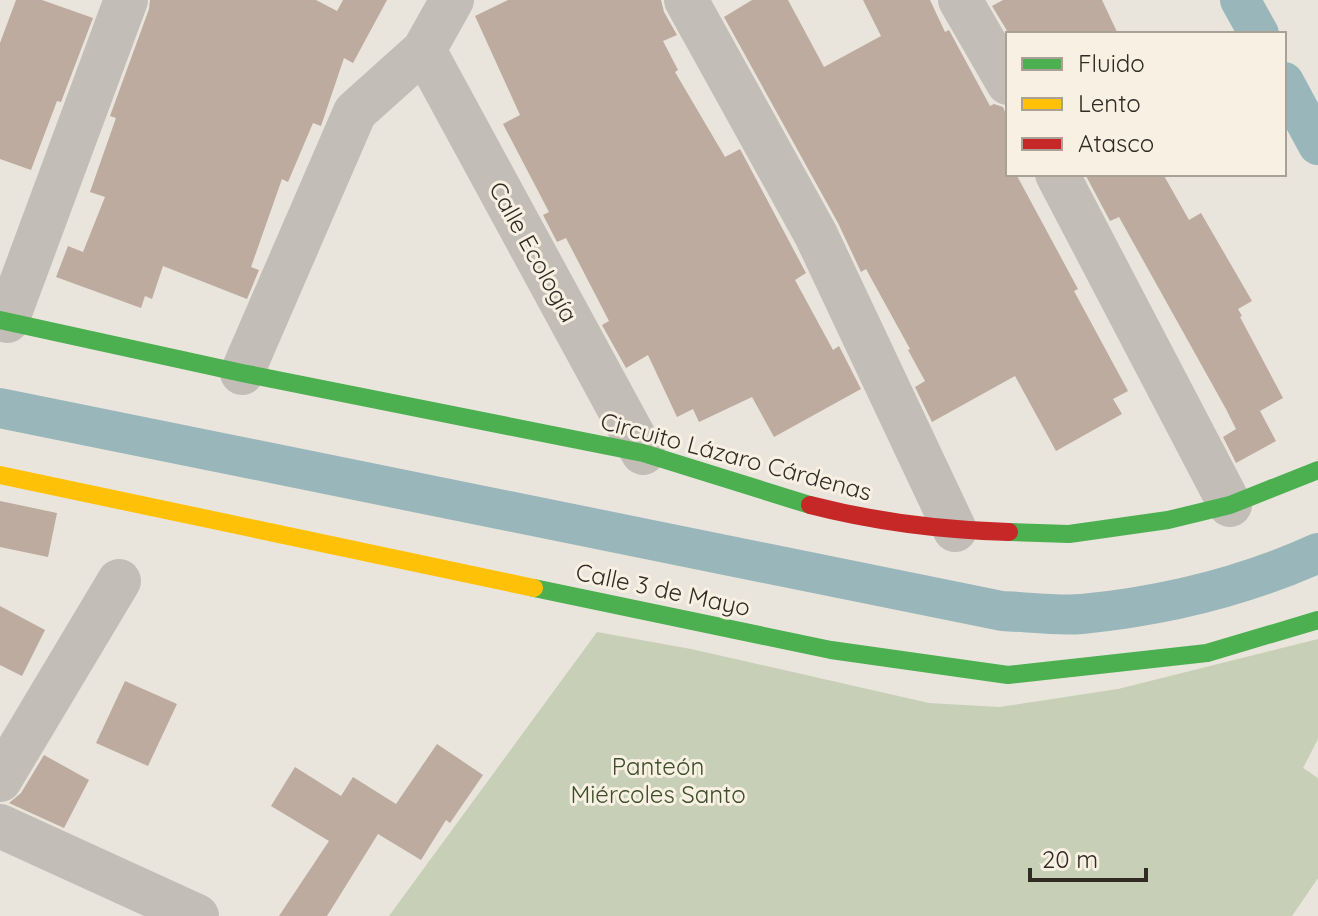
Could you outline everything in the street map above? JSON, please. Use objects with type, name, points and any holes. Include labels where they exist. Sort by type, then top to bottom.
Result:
[{"type":"main road","name":"Circuito Lázaro Cárdenas","points":[[4,320],[242,373],[643,453],[760,491],[853,516],[955,530],[1069,534],[1168,520],[1230,505],[1318,470]]},
{"type":"main road","name":"Calle 3 de Mayo","points":[[0,475],[831,650],[1008,675],[1207,653],[1318,620]]},
{"type":"street","points":[[4,320],[126,0]]},
{"type":"street","points":[[242,373],[355,112],[424,50],[452,0]]},
{"type":"street","points":[[686,0],[816,235],[955,530]]},
{"type":"street","points":[[960,0],[1006,80]]},
{"type":"street","name":"Calle Ecología","points":[[424,50],[643,453]]},
{"type":"street","points":[[1058,176],[1230,505]]},
{"type":"street","points":[[0,780],[119,581]]},
{"type":"street","points":[[0,826],[197,916]]},
{"type":"green space","name":"Panteón Miércoles Santo","points":[[597,632],[691,649],[929,703],[999,707],[1118,689],[1318,639],[1318,739],[1303,768],[1318,778],[1318,878],[1292,916],[389,916]]},
{"type":"building","points":[[16,0],[42,0],[93,18],[31,170],[0,159],[0,43]]},
{"type":"building","points":[[150,0],[316,0],[337,11],[343,0],[387,0],[353,63],[344,58],[321,126],[313,123],[288,182],[282,179],[251,267],[259,270],[247,299],[163,266],[152,299],[145,296],[141,308],[56,277],[68,246],[83,252],[105,197],[90,192],[116,118],[110,116]]},
{"type":"building","points":[[508,0],[661,0],[677,35],[663,41],[678,70],[675,72],[725,157],[740,149],[806,273],[795,280],[833,350],[839,346],[861,389],[774,437],[752,397],[699,422],[693,409],[677,417],[648,355],[626,368],[602,325],[609,321],[566,238],[557,242],[543,215],[549,212],[503,124],[520,115],[475,16]]},
{"type":"building","points":[[752,0],[788,0],[824,67],[881,36],[863,0],[930,0],[945,32],[949,30],[990,106],[1003,107],[1006,114],[1006,176],[1017,176],[1128,391],[1113,399],[1122,414],[1056,451],[1015,376],[932,422],[915,387],[925,381],[910,349],[866,269],[861,272],[838,223],[724,17]]},
{"type":"building","points":[[1003,0],[1102,0],[1117,32],[1008,32],[992,6]]},
{"type":"building","points":[[1086,176],[1164,176],[1189,220],[1201,213],[1252,301],[1238,309],[1283,398],[1260,411],[1276,441],[1236,463],[1223,437],[1236,429],[1226,409],[1119,217],[1110,221]]},
{"type":"building","points":[[0,501],[57,513],[48,557],[0,547]]},
{"type":"building","points":[[0,606],[45,630],[22,676],[0,665]]},
{"type":"building","points":[[125,681],[177,704],[148,766],[96,743]]},
{"type":"building","points":[[437,744],[483,775],[450,823],[446,820],[421,860],[378,834],[327,916],[279,916],[329,841],[271,806],[295,767],[341,796],[353,777],[396,804]]},
{"type":"building","points":[[44,755],[89,780],[64,828],[9,803],[21,793]]},
{"type":"waterway","points":[[1240,0],[1258,32]]},
{"type":"waterway","points":[[1286,86],[1318,145]]},
{"type":"waterway","points":[[0,408],[1002,611],[1072,614],[1142,606],[1232,585],[1318,553]]},
{"type":"traffic: fast","points":[[0,320],[242,373],[643,453],[810,505]]},
{"type":"traffic: fast","points":[[1009,532],[1069,534],[1168,520],[1230,505],[1318,470]]},
{"type":"traffic: fast","points":[[534,588],[831,650],[1008,675],[1207,653],[1318,620]]},
{"type":"traffic: slow","points":[[0,475],[534,588]]},
{"type":"traffic: jam","points":[[810,505],[909,524],[1009,532]]}]
